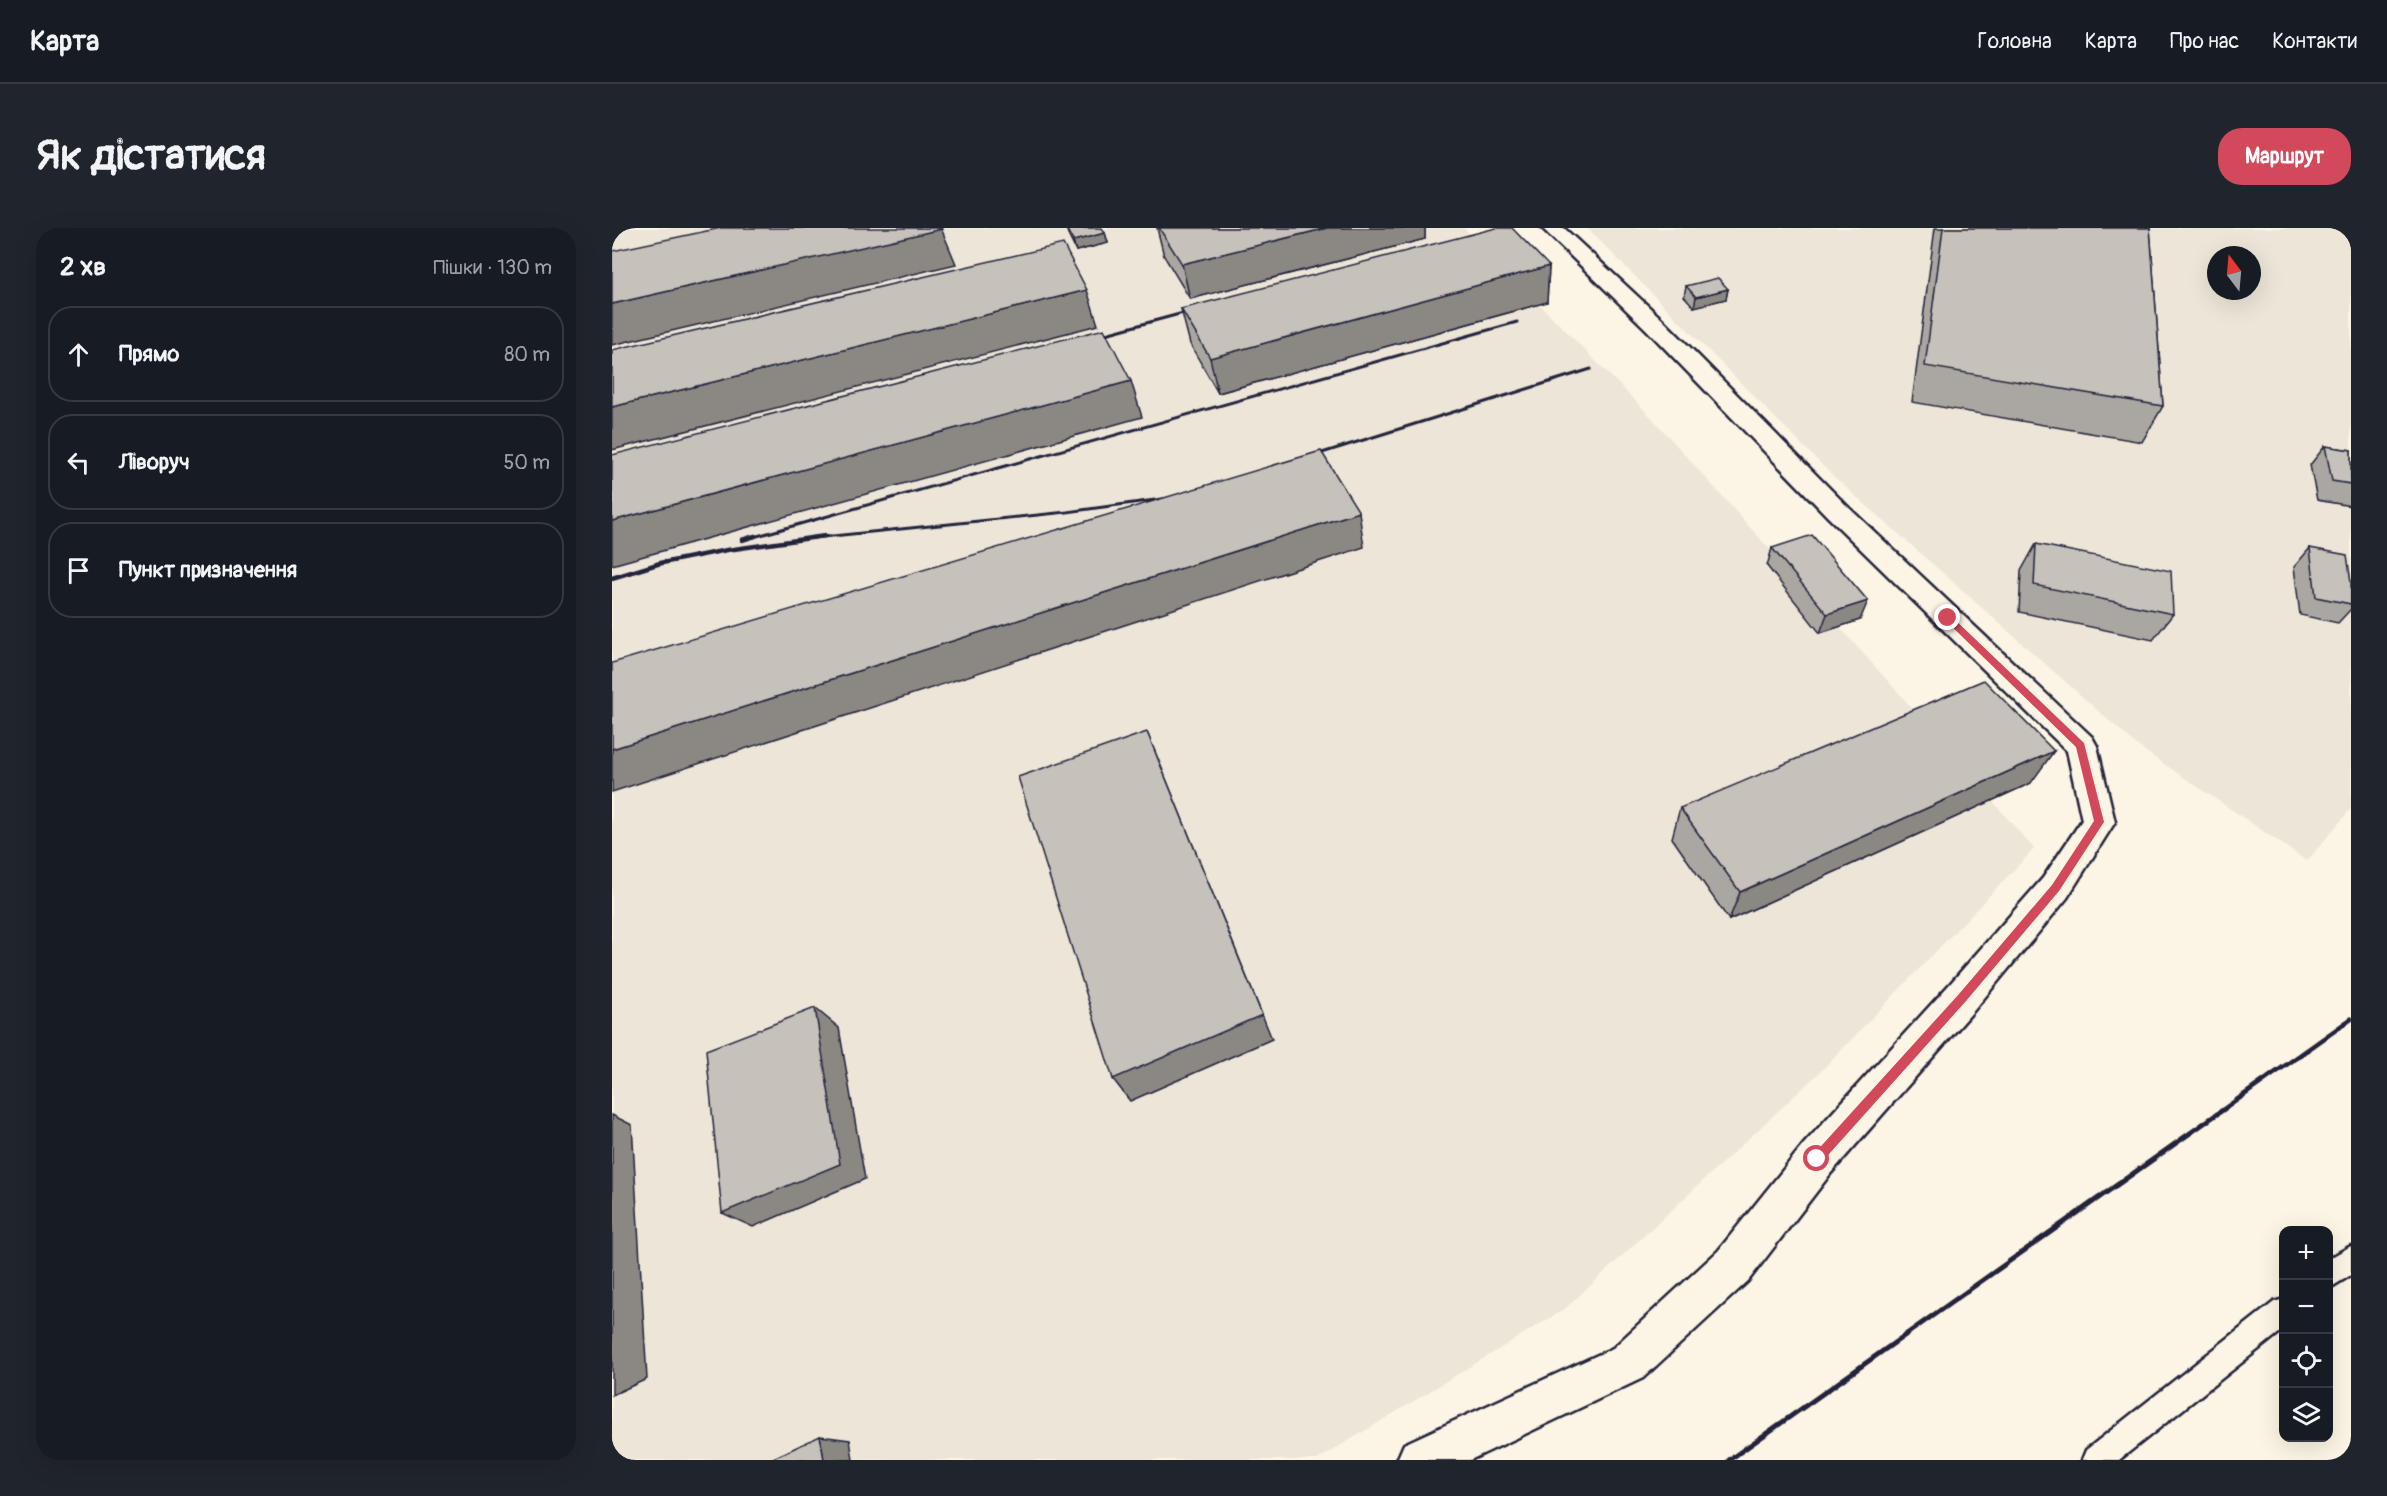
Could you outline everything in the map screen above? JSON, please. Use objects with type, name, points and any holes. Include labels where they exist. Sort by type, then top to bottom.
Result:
[{"type":"street","points":[[1420,1460],[1628,1363],[1733,1266],[1817,1159],[1962,998],[2055,888],[2099,822],[2081,746],[1837,511],[1654,324],[1552,228]]},
{"type":"lane","points":[[2333,1272],[2351,1259]]},
{"type":"lane","points":[[2096,1460],[2279,1315]]},
{"type":"shaded area","points":[[612,228],[1464,228],[1651,417],[1904,699],[2034,849],[1820,1072],[1566,1308],[1317,1460],[612,1460]]},
{"type":"shaded area","points":[[1587,228],[2351,228],[2351,807],[2307,861],[2139,747],[1831,474]]},
{"type":"building","points":[[721,228],[942,229],[612,304],[612,251]]},
{"type":"building","points":[[1066,228],[1102,228],[1105,233],[1073,241]]},
{"type":"building","points":[[1159,228],[1327,228],[1182,264]]},
{"type":"building","points":[[1496,228],[1512,228],[1549,266],[1210,358],[1181,309]]},
{"type":"building","points":[[1943,228],[2150,228],[2163,406],[1925,366]]},
{"type":"building","points":[[1063,244],[1087,290],[612,407],[612,350]]},
{"type":"building","points":[[1718,278],[1728,289],[1696,297],[1686,286]]},
{"type":"building","points":[[1104,329],[1131,381],[612,521],[612,455]]},
{"type":"building","points":[[2325,446],[2351,450],[2351,484],[2332,481]]},
{"type":"building","points":[[1321,451],[1359,512],[612,749],[612,663]]},
{"type":"building","points":[[1812,535],[1868,601],[1827,614],[1772,548]]},
{"type":"building","points":[[2036,544],[2171,571],[2173,614],[2034,585]]},
{"type":"building","points":[[2310,548],[2347,555],[2351,604],[2316,597]]},
{"type":"building","points":[[1984,680],[2054,751],[1740,892],[1680,808]]},
{"type":"building","points":[[1147,732],[1262,1015],[1113,1079],[1018,777]]},
{"type":"building","points":[[815,1008],[840,1164],[722,1213],[706,1050]]},
{"type":"building","points":[[820,1436],[824,1460],[769,1460]]},
{"type":"railway","points":[[1091,338],[1198,309]]},
{"type":"railway","points":[[750,538],[1517,322]]},
{"type":"railway","points":[[1306,458],[1591,369]]},
{"type":"railway","points":[[813,538],[1067,512],[1177,497]]},
{"type":"railway","points":[[742,540],[755,536]]},
{"type":"railway","points":[[658,564],[727,550],[825,536]]},
{"type":"railway","points":[[658,564],[664,562]]},
{"type":"railway","points":[[612,578],[658,564]]},
{"type":"railway","points":[[1729,1460],[2351,1019]]},
{"type":"route","points":[[1817,1159],[1962,998],[2055,888],[2099,822],[2081,746],[1948,618]]}]
